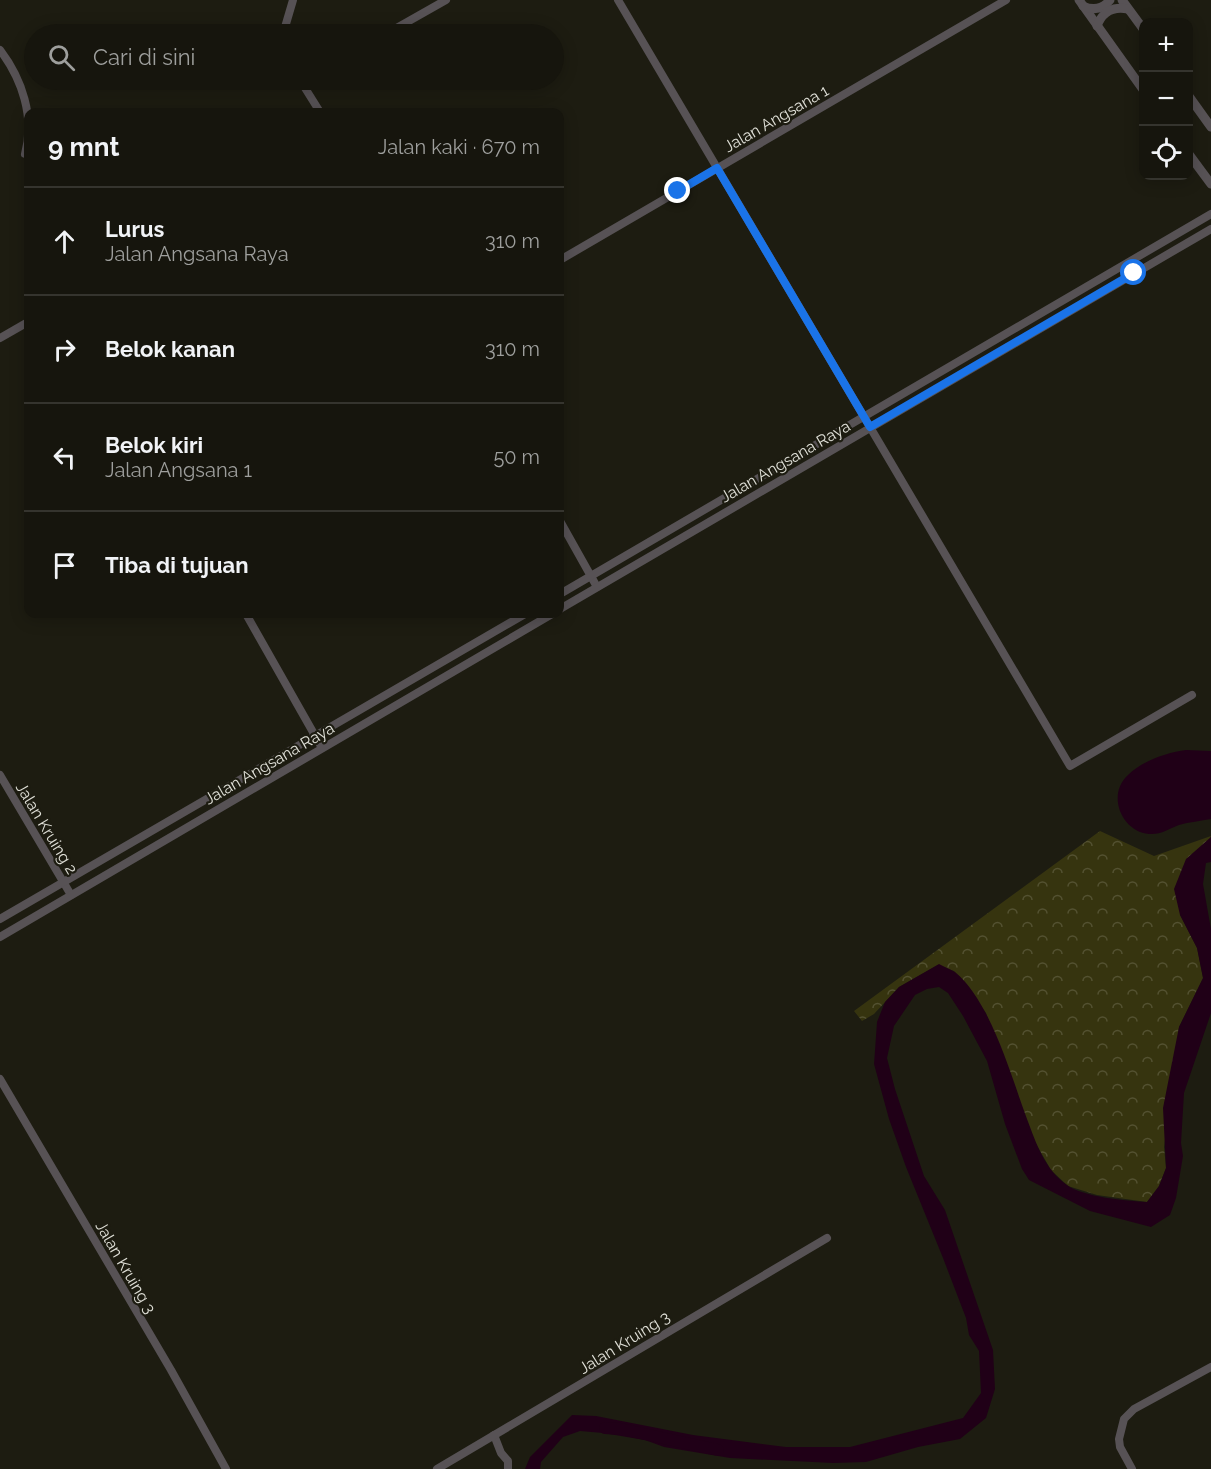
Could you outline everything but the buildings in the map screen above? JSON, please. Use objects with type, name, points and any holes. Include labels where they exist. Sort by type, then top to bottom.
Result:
[{"type":"street","points":[[286,24],[293,0]]},
{"type":"street","points":[[404,24],[446,0]]},
{"type":"street","points":[[618,0],[1070,766],[1192,695]]},
{"type":"street","name":"Jalan Angsana 1","points":[[564,258],[1006,0]]},
{"type":"street","points":[[1081,3],[1095,9],[1101,8],[1110,0]]},
{"type":"street","points":[[1122,0],[1139,24]]},
{"type":"street","points":[[1081,3],[1139,85]]},
{"type":"street","points":[[1097,26],[1106,12],[1117,8],[1128,9]]},
{"type":"street","points":[[0,50],[10,64],[22,91],[25,108]]},
{"type":"street","points":[[309,90],[318,108]]},
{"type":"street","points":[[1193,102],[1211,127]]},
{"type":"street","points":[[1193,160],[1211,184]]},
{"type":"street","name":"Jalan Angsana Raya","points":[[564,592],[1211,214]]},
{"type":"street","name":"Jalan Angsana Raya","points":[[564,607],[1211,229]]},
{"type":"street","points":[[0,338],[24,324]]},
{"type":"street","points":[[564,528],[597,587]]},
{"type":"street","points":[[248,618],[322,748]]},
{"type":"street","name":"Jalan Angsana Raya","points":[[0,919],[518,618]]},
{"type":"street","name":"Jalan Angsana Raya","points":[[0,937],[545,618]]},
{"type":"street","name":"Jalan Kruing 2","points":[[0,775],[71,895]]},
{"type":"street","name":"Jalan Kruing 3","points":[[0,1079],[226,1469]]},
{"type":"street","name":"Jalan Kruing 3","points":[[437,1469],[827,1238]]},
{"type":"street","points":[[1132,1469],[1120,1447],[1119,1439],[1124,1419],[1134,1409],[1211,1367]]},
{"type":"street","points":[[494,1435],[501,1453],[508,1461],[508,1469]]},
{"type":"green space","points":[[1100,831],[1154,856],[1211,836],[1180,915],[1197,948],[1203,978],[1179,1027],[1164,1147],[1166,1168],[1159,1186],[1147,1202],[1097,1195],[1068,1186],[1051,1170],[1035,1142],[986,1013],[954,971],[938,965],[899,987],[874,1014],[862,1021],[854,1011]]},
{"type":"shaded area","points":[[1186,750],[1211,751],[1211,819],[1183,824],[1153,834],[1139,832],[1131,827],[1120,811],[1118,792],[1121,783],[1134,770],[1148,761]]},
{"type":"shaded area","points":[[1211,837],[1211,862],[1206,863],[1203,884],[1211,929],[1211,1013],[1184,1093],[1181,1143],[1183,1156],[1176,1198],[1170,1215],[1151,1227],[1090,1211],[1029,1180],[1022,1169],[1005,1124],[987,1061],[948,993],[939,987],[927,989],[915,995],[894,1026],[887,1058],[895,1089],[924,1176],[945,1210],[993,1350],[995,1389],[986,1418],[960,1439],[918,1447],[866,1462],[833,1463],[730,1458],[664,1447],[645,1440],[580,1431],[563,1437],[541,1462],[540,1469],[525,1469],[530,1457],[572,1415],[596,1416],[693,1435],[786,1447],[850,1447],[963,1418],[981,1393],[979,1351],[969,1335],[966,1318],[906,1167],[889,1119],[874,1064],[877,1022],[885,1002],[899,987],[939,964],[955,972],[968,985],[989,1020],[1034,1137],[1053,1172],[1067,1185],[1083,1193],[1147,1202],[1159,1186],[1166,1168],[1163,1108],[1179,1027],[1203,978],[1197,948],[1180,915],[1174,889],[1186,859]]},
{"type":"waterway","points":[[605,1428],[621,1429],[718,1450]]},
{"type":"route","points":[[678,191],[717,168],[870,427],[1134,273]]}]
